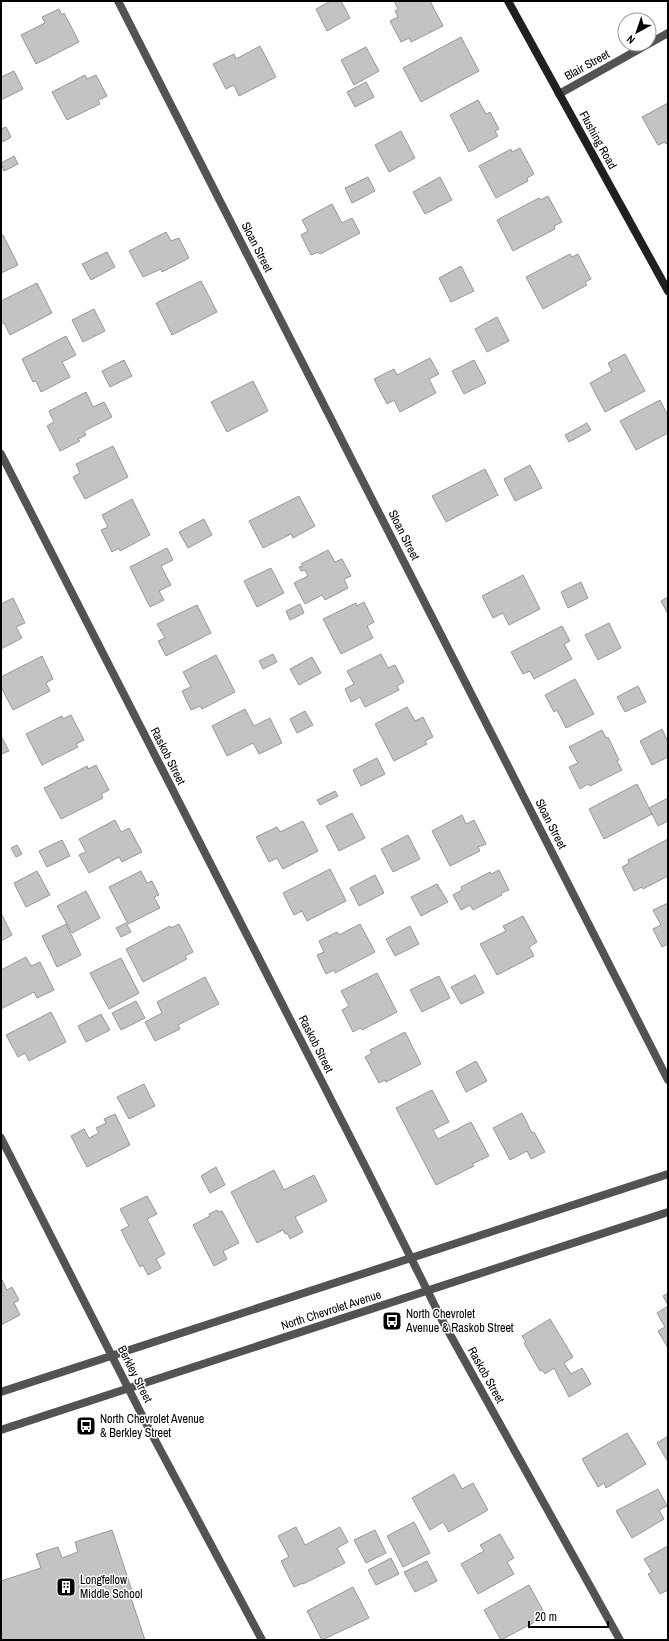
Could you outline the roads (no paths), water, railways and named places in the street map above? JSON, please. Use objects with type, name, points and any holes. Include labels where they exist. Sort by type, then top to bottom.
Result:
[{"type":"main road","name":"Flushing Road","points":[[508,1],[668,291]]},
{"type":"street","name":"Sloan Street","points":[[118,1],[668,1080]]},
{"type":"street","name":"Blair Street","points":[[559,94],[668,34]]},
{"type":"street","name":"Raskob Street","points":[[1,454],[452,1340],[620,1640]]},
{"type":"street","name":"Berkley Street","points":[[1,1138],[128,1389],[262,1640]]},
{"type":"street","name":"North Chevrolet Avenue","points":[[1,1392],[668,1174]]},
{"type":"street","name":"North Chevrolet Avenue","points":[[1,1430],[668,1212]]},
{"type":"place","name":"North Chevrolet Avenue & Raskob Street","points":[[392,1321]]},
{"type":"place","name":"North Chevrolet Avenue & Berkley Street","points":[[86,1426]]},
{"type":"place","name":"Longfellow Middle School","points":[[66,1587]]}]
